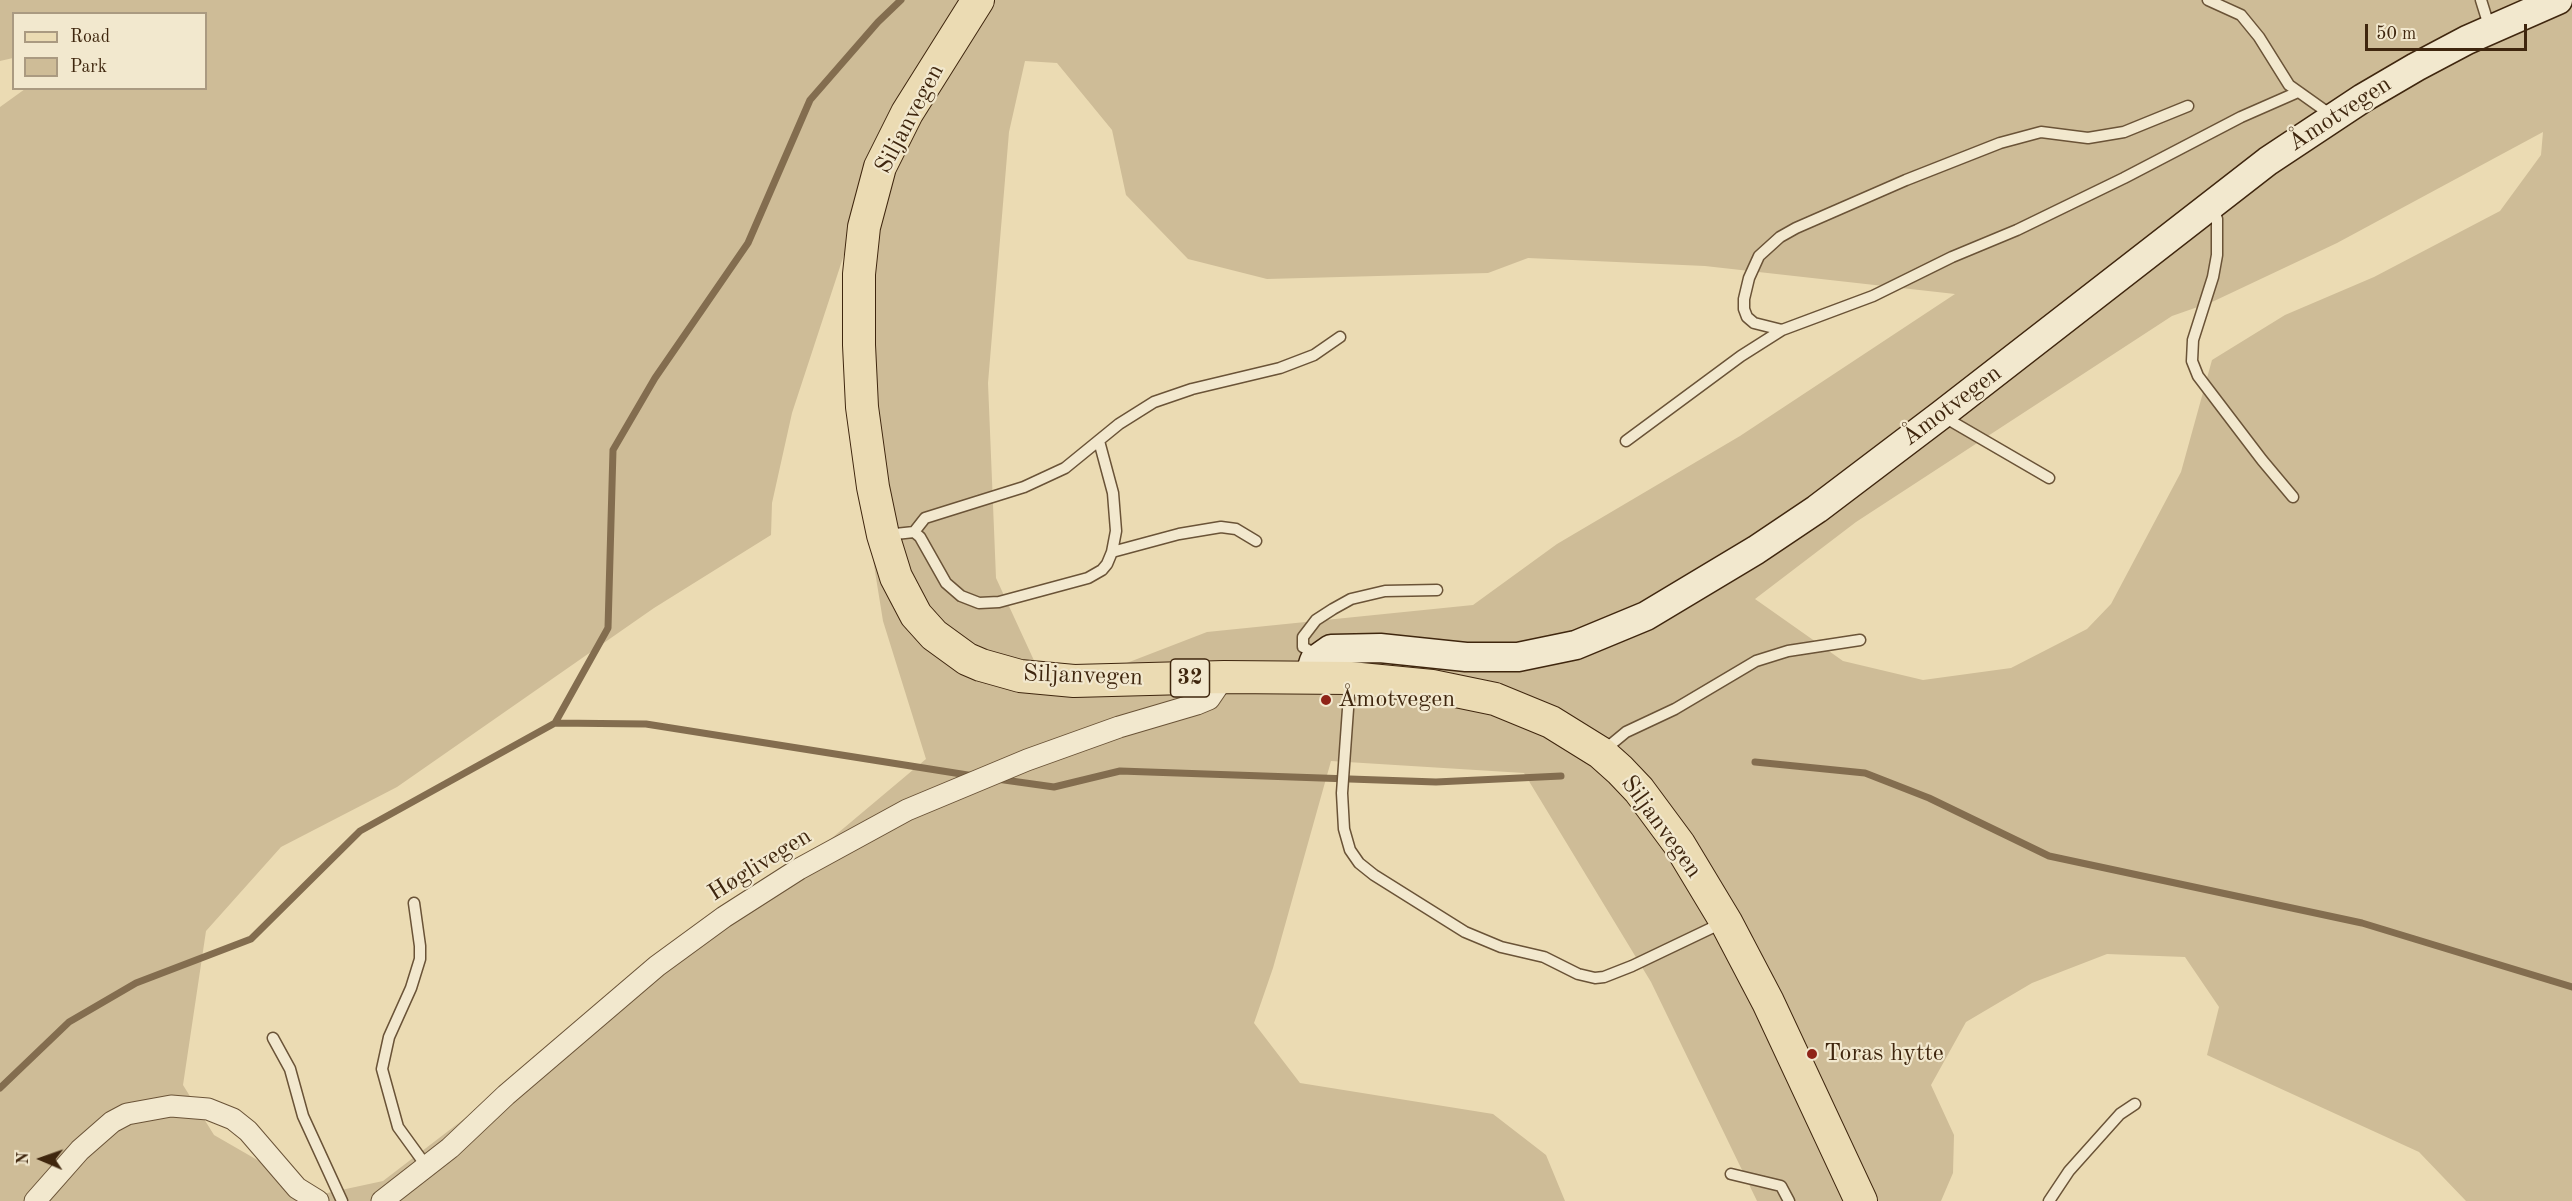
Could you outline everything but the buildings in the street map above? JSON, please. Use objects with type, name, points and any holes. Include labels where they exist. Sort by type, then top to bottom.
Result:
[{"type":"main road","name":"Siljanvegen","points":[[978,0],[896,134],[880,167],[864,227],[859,274],[860,366],[868,461],[883,535],[896,577],[916,615],[949,647],[981,665],[1020,676],[1074,681],[1224,677],[1314,666],[1350,678],[1432,686],[1495,699],[1551,722],[1601,753],[1626,776],[1657,813],[1679,844],[1726,922],[1803,1073],[1861,1201]]},
{"type":"main road","name":"Åmotvegen","points":[[1314,666],[1330,649],[1340,648],[1380,648],[1466,657],[1518,657],[1576,645],[1646,616],[1756,550],[1817,509],[2268,161],[2416,67],[2490,30],[2558,0]]},
{"type":"street","name":"Høglivegen","points":[[382,1201],[427,1167],[657,966],[724,917],[799,869],[907,810],[1035,757],[1209,699],[1224,677]]},
{"type":"street","points":[[35,1201],[80,1150],[112,1122],[127,1114],[171,1106],[208,1109],[232,1119],[248,1131],[297,1188],[318,1201]]},
{"type":"lane","points":[[2208,0],[2241,15],[2259,37],[2289,86],[2334,117]]},
{"type":"lane","points":[[2481,0],[2490,30]]},
{"type":"lane","points":[[1626,441],[1741,356],[1782,330],[1873,296],[1952,257],[2017,230],[2241,117],[2298,92]]},
{"type":"lane","points":[[1782,330],[1754,323],[1747,317],[1744,299],[1749,278],[1759,256],[1780,237],[1796,228],[1906,180],[2000,143],[2041,132],[2088,138],[2124,132],[2188,106]]},
{"type":"lane","points":[[2212,204],[2217,219],[2217,255],[2213,277],[2193,340],[2192,361],[2198,376],[2293,497]]},
{"type":"lane","points":[[914,532],[925,518],[1044,479],[1079,459],[1119,423],[1154,402],[1192,389],[1280,368],[1314,355],[1340,338]]},
{"type":"lane","points":[[1941,415],[2049,478]]},
{"type":"lane","points":[[883,535],[914,532],[920,537],[946,583],[961,596],[979,603],[999,602],[1088,578],[1102,570],[1112,552],[1116,531],[1115,510],[1099,441]]},
{"type":"lane","points":[[1112,552],[1179,534],[1221,527],[1236,529],[1256,541]]},
{"type":"lane","points":[[1314,666],[1303,647],[1303,637],[1316,620],[1333,609],[1351,599],[1385,591],[1437,590]]},
{"type":"lane","points":[[1601,753],[1626,732],[1675,709],[1756,662],[1788,651],[1860,640]]},
{"type":"lane","points":[[1350,678],[1349,726],[1342,793],[1344,830],[1350,850],[1359,863],[1374,875],[1465,932],[1501,947],[1544,957],[1578,974],[1595,978],[1604,977],[1632,966],[1726,922]]},
{"type":"lane","points":[[414,903],[420,959],[411,988],[389,1036],[382,1069],[398,1127],[427,1167]]},
{"type":"lane","points":[[273,1038],[290,1069],[303,1116],[342,1201]]},
{"type":"lane","points":[[2049,1201],[2069,1171],[2120,1114],[2135,1104]]},
{"type":"lane","points":[[1731,1174],[1781,1186],[1789,1201]]},
{"type":"green space","points":[[0,0],[2572,0],[2572,1201],[2466,1201],[2419,1152],[2207,1055],[2219,1007],[2185,957],[2107,954],[2032,983],[1966,1022],[1931,1085],[1954,1135],[1953,1173],[1941,1201],[1757,1201],[1651,982],[1524,773],[1331,761],[1273,968],[1254,1023],[1300,1083],[1493,1114],[1546,1155],[1565,1201],[0,1201],[0,107],[24,90],[207,90],[207,12],[12,12],[12,58],[0,61]],"holes":[[[1025,61],[1057,63],[1112,130],[1126,195],[1188,259],[1267,279],[1488,273],[1528,258],[1705,266],[1955,294],[1740,436],[1557,544],[1473,605],[1207,632],[1049,693],[996,578],[988,383],[1009,132]],[[2543,132],[2541,155],[2500,211],[2374,277],[2285,315],[2212,360],[2181,472],[2111,604],[2087,629],[2011,668],[1923,680],[1843,661],[1755,599],[1856,522],[2172,316],[2212,302],[2337,243]],[[859,209],[863,497],[883,621],[926,759],[707,943],[674,958],[383,1181],[318,1195],[214,1135],[183,1085],[206,931],[281,847],[397,787],[654,608],[771,535],[772,503],[792,413]]]},
{"type":"waterway","points":[[901,0],[878,22],[810,100],[748,243],[655,378],[613,450],[608,628],[555,723],[646,724],[974,776]]},
{"type":"waterway","points":[[0,1088],[69,1022],[136,983],[251,939],[360,831],[555,723]]},
{"type":"waterway","points":[[1755,762],[1865,773],[1929,798],[2049,856],[2362,923],[2572,987]]},
{"type":"waterway","points":[[997,779],[1054,787],[1120,771],[1436,782],[1561,776]]},
{"type":"place","name":"Åmotvegen","points":[[1326,700]]},
{"type":"place","name":"Toras hytte","points":[[1812,1054]]}]
